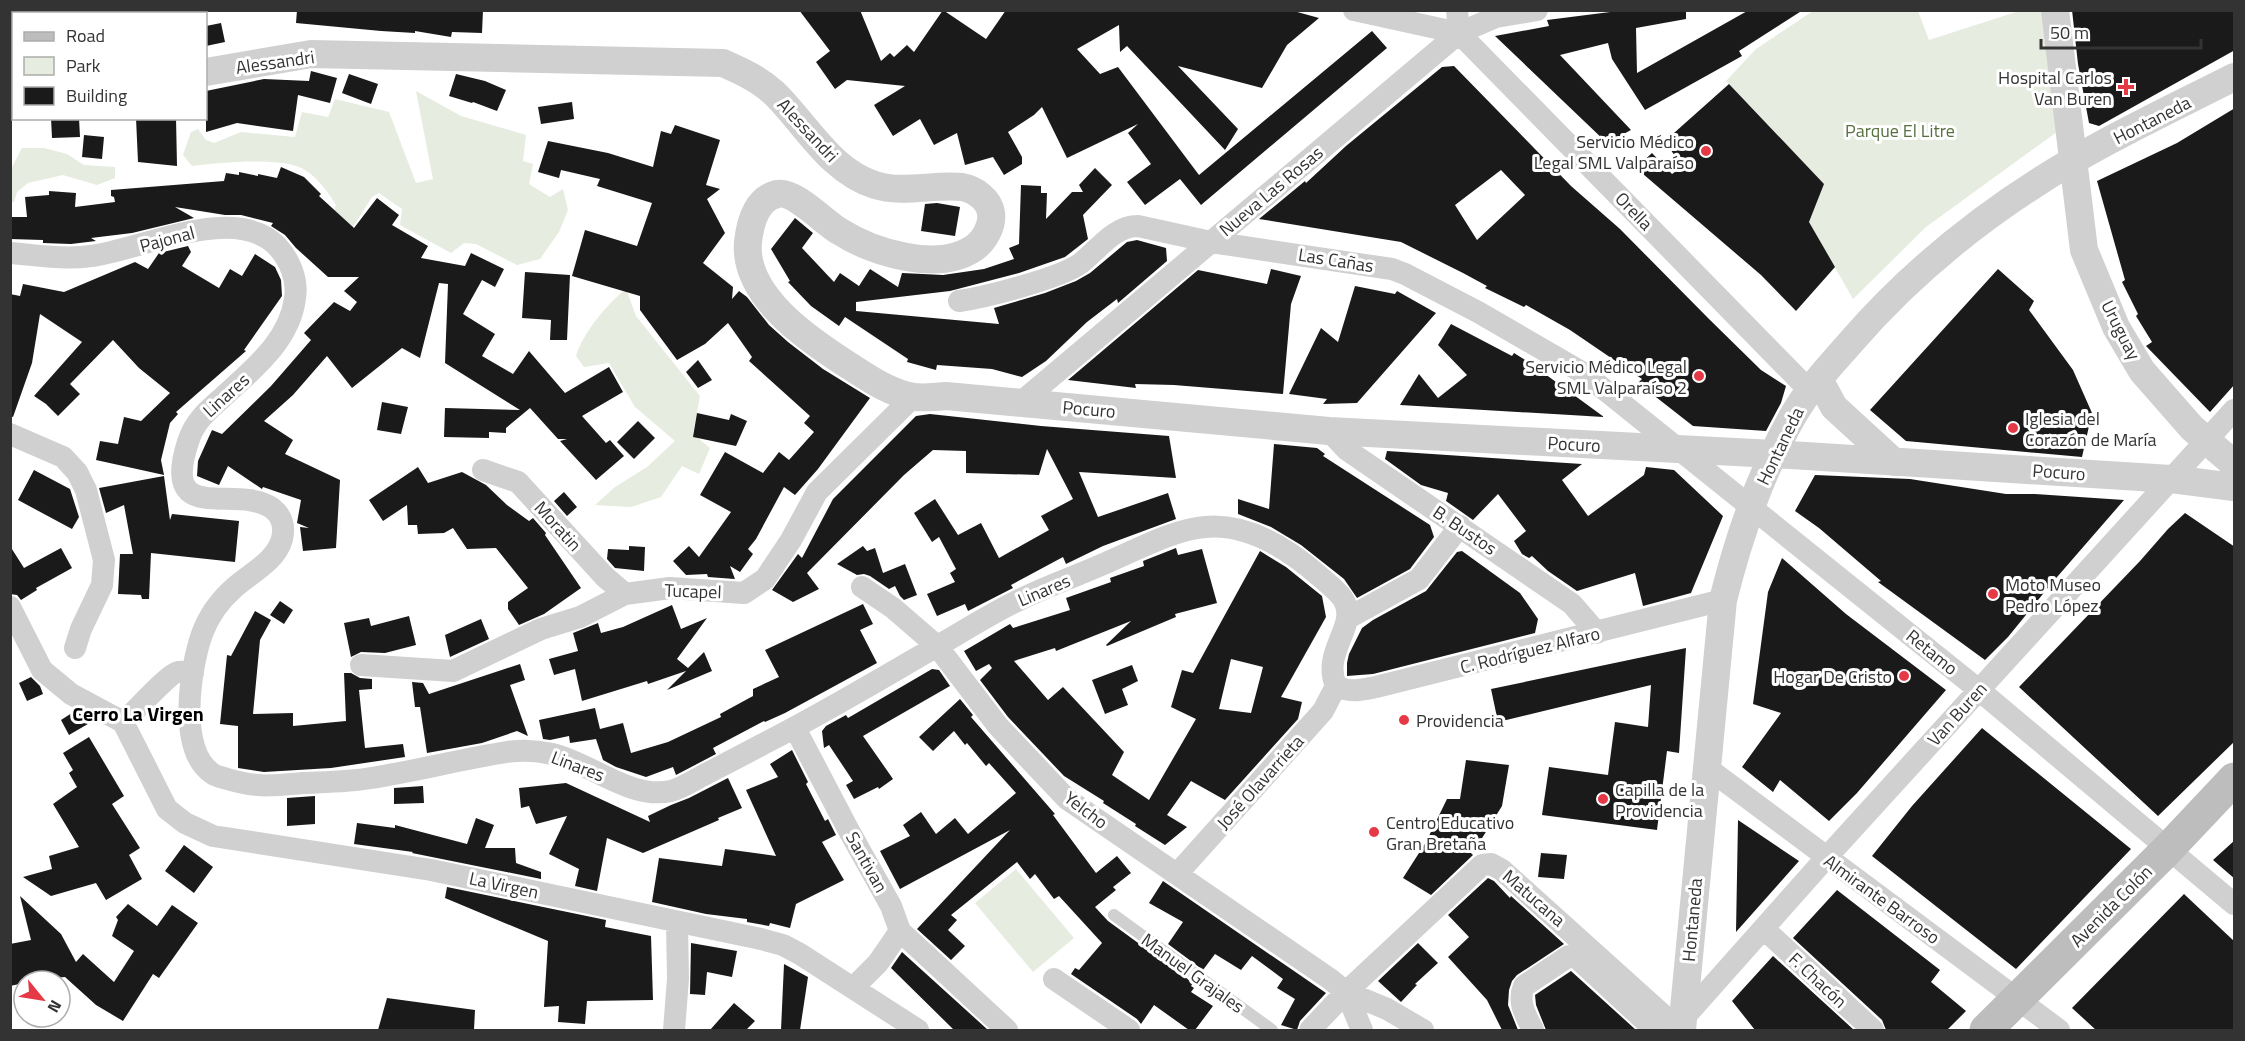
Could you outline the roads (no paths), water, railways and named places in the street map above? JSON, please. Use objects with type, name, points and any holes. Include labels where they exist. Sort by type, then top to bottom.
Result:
[{"type":"main road","name":"Avenida Colón","points":[[1986,1030],[2168,849],[2235,778]]},
{"type":"street","points":[[1353,10],[1458,22]]},
{"type":"street","name":"Nueva Las Rosas","points":[[1020,403],[1211,242],[1458,22],[1537,10]]},
{"type":"street","name":"Uruguay","points":[[2055,10],[2084,250],[2116,327],[2142,371],[2206,441],[2235,464]]},
{"type":"street","name":"Orella","points":[[1458,22],[1814,385]]},
{"type":"street","name":"Alessandri","points":[[207,72],[311,54],[723,63],[743,72],[760,81],[774,93],[830,156],[852,174],[888,188],[962,187],[975,191],[983,197],[988,206],[991,213],[988,229],[978,246],[962,255],[925,260],[890,254],[856,240],[784,194],[777,194],[768,199],[752,218],[748,249],[753,271],[763,290],[778,310],[795,328],[864,375],[913,397]]},
{"type":"street","name":"Hontaneda","points":[[1682,1025],[1723,600],[1732,563],[1752,506],[1773,454],[1794,413],[1814,385],[1878,311],[1924,267],[1993,213],[2073,161],[2235,77]]},
{"type":"street","name":"Pajonal","points":[[10,253],[62,258],[84,257],[117,252],[207,228],[226,226],[245,229],[273,241],[284,253],[296,283]]},
{"type":"street","name":"Las Cañas","points":[[958,302],[982,297],[1072,269],[1127,226],[1138,226],[1211,242],[1376,265],[1405,274],[1478,312],[1585,374],[1682,450]]},
{"type":"street","name":"Linares","points":[[296,283],[295,303],[289,323],[261,362],[200,418],[190,433],[181,473],[185,486],[204,499],[253,501],[264,504],[281,517],[283,528],[278,548],[269,560],[238,584],[213,611],[199,643],[188,710],[195,751],[212,774],[252,787],[365,779],[514,751],[554,754],[648,792],[673,790],[795,728],[1015,602],[1173,535],[1205,527],[1247,531],[1293,555],[1342,596],[1347,606],[1348,618]]},
{"type":"street","points":[[1814,385],[1834,408],[1894,462]]},
{"type":"street","name":"Pocuro","points":[[913,397],[946,396],[1329,431],[1773,454],[2171,479],[2235,487]]},
{"type":"street","name":"Tucapel","points":[[361,665],[453,671],[541,629],[580,616],[625,594],[670,588],[744,593],[765,579],[791,540],[818,492],[913,397]]},
{"type":"street","name":"Van Buren","points":[[1682,1025],[1826,858],[2235,410]]},
{"type":"street","name":"B. Bustos","points":[[1329,431],[1347,450],[1572,604],[1597,633]]},
{"type":"street","points":[[10,434],[63,457],[77,472],[86,490],[104,560],[102,585],[81,629],[75,648]]},
{"type":"street","name":"Retamo","points":[[1682,450],[1979,690],[2235,904]]},
{"type":"street","name":"Moratin","points":[[483,470],[518,482],[605,577],[625,594]]},
{"type":"street","points":[[1336,686],[1330,673],[1331,662],[1348,618],[1419,579],[1460,526]]},
{"type":"street","name":"Yelcho","points":[[862,587],[893,608],[937,646],[998,726],[1067,799],[1346,992],[1387,1009],[1423,1030]]},
{"type":"street","name":"C. Rodríguez Alfaro","points":[[1336,686],[1345,690],[1357,691],[1376,687],[1723,600]]},
{"type":"street","points":[[10,607],[42,670],[71,694],[123,722],[177,672],[193,673]]},
{"type":"street","name":"José Olavarrieta","points":[[1177,874],[1323,711],[1336,686]]},
{"type":"street","name":"La Virgen","points":[[123,722],[167,808],[185,823],[213,836],[431,870],[783,945],[918,1030]]},
{"type":"street","name":"Santivan","points":[[795,728],[891,906],[900,931]]},
{"type":"street","name":"Almirante Barroso","points":[[1706,767],[2059,1030]]},
{"type":"street","name":"Matucana","points":[[1310,1030],[1346,992],[1482,865],[1491,864],[1528,892],[1664,1016],[1682,1025]]},
{"type":"street","points":[[674,1030],[678,980],[677,922]]},
{"type":"street","name":"F. Chacón","points":[[1764,929],[1873,1030]]},
{"type":"street","points":[[853,988],[878,963],[900,931],[1007,1030]]},
{"type":"street","points":[[1533,1030],[1520,1001],[1520,994],[1524,986],[1569,956],[1577,958],[1655,1030]]},
{"type":"street","points":[[1054,979],[1129,1030]]},
{"type":"street","points":[[1346,992],[1362,1030]]},
{"type":"lane","name":"Manuel Grajales","points":[[1114,915],[1272,1030]]},
{"type":"place","name":"Hospital Carlos Van Buren","points":[[2126,87]]},
{"type":"place","name":"Servicio Médico Legal SML Valparaíso","points":[[1706,151]]},
{"type":"place","name":"Servicio Médico Legal SML Valparaíso 2","points":[[1699,376]]},
{"type":"place","name":"Iglesia del Corazón de María","points":[[2013,428]]},
{"type":"place","name":"Moto Museo Pedro López","points":[[1993,594]]},
{"type":"place","name":"Hogar De Cristo","points":[[1904,676]]},
{"type":"place","name":"Providencia","points":[[1404,720]]},
{"type":"place","name":"Capilla de la Providencia","points":[[1603,799]]},
{"type":"place","name":"Centro Educativo Gran Bretaña","points":[[1374,832]]},
{"type":"district","name":"Cerro La Virgen","points":[[138,713]]},
{"type":"park label","name":"Parque El Litre","points":[[1900,130]]}]
